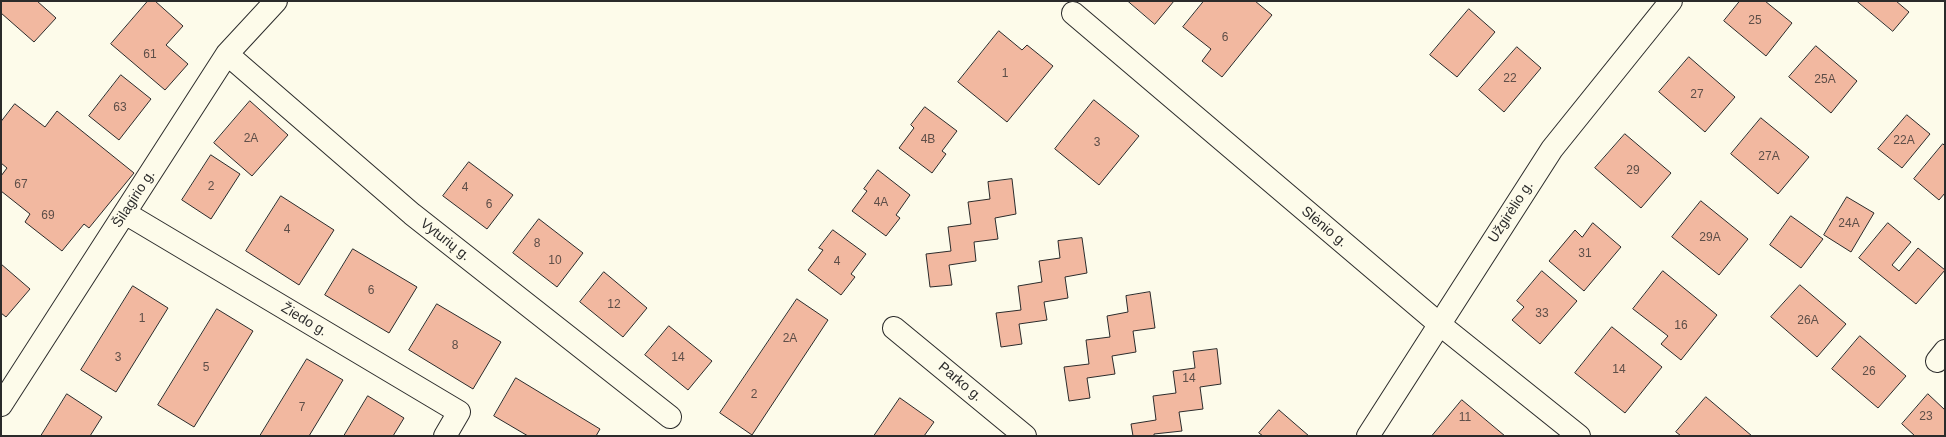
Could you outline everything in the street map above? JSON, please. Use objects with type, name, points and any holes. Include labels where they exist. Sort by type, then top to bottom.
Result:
[{"type":"street","name":"Šilagirio g.","points":[[1,405],[227,54],[276,1]]},
{"type":"street","name":"Užgirėlio g.","points":[[1368,436],[1438,323],[1552,149],[1671,1]]},
{"type":"street","name":"Slėnio g.","points":[[1073,13],[1438,323],[1579,436]]},
{"type":"street","name":"Vyturių g.","points":[[227,54],[412,214],[670,417]]},
{"type":"street","name":"Žiedo g.","points":[[125,213],[460,412],[445,436]]},
{"type":"street","name":"Parko g.","points":[[894,328],[1025,436]]},
{"type":"building","points":[[1,1],[37,1],[56,18],[34,42],[1,13]]},
{"type":"building","points":[[148,1],[155,1],[183,26],[166,45],[188,64],[165,90],[111,44]]},
{"type":"building","points":[[1128,1],[1174,1],[1155,24]]},
{"type":"building","points":[[1204,1],[1255,1],[1272,15],[1222,77],[1202,61],[1211,49],[1183,27]]},
{"type":"building","points":[[1740,1],[1765,1],[1792,23],[1766,56],[1724,21]]},
{"type":"building","points":[[1857,1],[1896,1],[1909,12],[1893,31]]},
{"type":"building","points":[[1469,9],[1495,32],[1457,77],[1430,55]]},
{"type":"building","points":[[999,31],[1022,50],[1027,45],[1053,66],[1007,122],[958,82]]},
{"type":"building","points":[[1816,46],[1857,81],[1831,113],[1789,77]]},
{"type":"building","points":[[1517,47],[1541,68],[1504,112],[1479,90]]},
{"type":"building","points":[[1689,57],[1735,97],[1705,132],[1659,92]]},
{"type":"building","points":[[121,75],[151,99],[119,140],[89,116]]},
{"type":"building","points":[[1094,100],[1139,136],[1099,185],[1055,149]]},
{"type":"building","points":[[250,101],[288,135],[252,176],[214,143]]},
{"type":"building","points":[[15,104],[45,127],[57,111],[134,173],[89,228],[84,224],[62,251],[25,222],[30,214],[1,191],[1,176],[7,168],[1,163],[1,122]]},
{"type":"building","points":[[925,107],[957,131],[942,151],[946,154],[932,173],[899,148],[914,128],[911,125]]},
{"type":"building","points":[[1907,115],[1930,134],[1902,168],[1878,149]]},
{"type":"building","points":[[1761,118],[1809,157],[1778,194],[1731,154]]},
{"type":"building","points":[[1625,134],[1671,173],[1641,208],[1595,168]]},
{"type":"building","points":[[1943,144],[1945,146],[1945,193],[1939,200],[1914,179]]},
{"type":"building","points":[[211,155],[240,174],[211,219],[182,200]]},
{"type":"building","points":[[469,162],[513,195],[487,229],[443,196]]},
{"type":"building","points":[[878,170],[910,195],[896,215],[900,218],[886,236],[852,211],[867,191],[864,189]]},
{"type":"building","points":[[1012,179],[1016,214],[995,218],[998,239],[974,242],[976,261],[949,265],[952,285],[930,287],[926,254],[951,251],[948,227],[971,224],[968,202],[990,199],[988,182]]},
{"type":"building","points":[[281,196],[334,230],[299,285],[246,251]]},
{"type":"building","points":[[1847,197],[1874,213],[1851,252],[1824,235]]},
{"type":"building","points":[[1701,201],[1748,239],[1719,275],[1672,237]]},
{"type":"building","points":[[1791,216],[1823,239],[1801,268],[1770,245]]},
{"type":"building","points":[[539,219],[583,253],[557,287],[513,253]]},
{"type":"building","points":[[1593,223],[1621,247],[1584,291],[1549,261],[1575,230],[1582,237]]},
{"type":"building","points":[[1888,223],[1911,242],[1892,265],[1899,271],[1918,248],[1945,270],[1916,304],[1859,258]]},
{"type":"building","points":[[833,230],[866,254],[851,274],[855,277],[841,295],[808,270],[823,250],[819,248]]},
{"type":"building","points":[[1082,238],[1087,273],[1065,277],[1068,298],[1044,302],[1047,320],[1019,324],[1022,344],[1001,347],[996,313],[1021,310],[1018,286],[1042,282],[1039,261],[1060,258],[1058,241]]},
{"type":"building","points":[[353,249],[417,287],[389,333],[325,295]]},
{"type":"building","points":[[1,264],[30,289],[6,317],[1,313]]},
{"type":"building","points":[[1542,271],[1577,301],[1540,344],[1512,320],[1524,307],[1517,301]]},
{"type":"building","points":[[1663,271],[1717,315],[1681,360],[1661,344],[1668,336],[1633,309]]},
{"type":"building","points":[[604,272],[647,308],[623,337],[580,302]]},
{"type":"building","points":[[1800,285],[1846,324],[1817,357],[1771,317]]},
{"type":"building","points":[[133,286],[168,308],[116,392],[81,370]]},
{"type":"building","points":[[1150,292],[1155,328],[1133,331],[1136,352],[1112,356],[1115,374],[1087,378],[1090,398],[1069,401],[1064,367],[1089,364],[1086,340],[1110,337],[1107,316],[1128,312],[1126,296]]},
{"type":"building","points":[[797,299],[828,320],[752,435],[720,413]]},
{"type":"building","points":[[437,304],[501,342],[473,389],[409,350]]},
{"type":"building","points":[[217,309],[253,331],[194,427],[158,405]]},
{"type":"building","points":[[669,326],[712,361],[688,390],[645,355]]},
{"type":"building","points":[[1612,327],[1662,367],[1625,413],[1575,373]]},
{"type":"building","points":[[1860,336],[1906,376],[1878,408],[1832,369]]},
{"type":"building","points":[[1217,349],[1221,384],[1200,387],[1203,409],[1179,412],[1182,431],[1154,434],[1154,436],[1133,436],[1131,424],[1156,420],[1153,396],[1176,393],[1173,371],[1195,368],[1193,352]]},
{"type":"building","points":[[307,359],[343,380],[309,436],[260,436]]},
{"type":"building","points":[[516,378],[600,429],[596,436],[528,436],[494,416]]},
{"type":"building","points":[[67,394],[102,417],[90,436],[41,436]]},
{"type":"building","points":[[1928,394],[1945,410],[1945,436],[1915,436],[1902,424]]},
{"type":"building","points":[[368,396],[404,418],[393,436],[344,436]]},
{"type":"building","points":[[1706,397],[1752,436],[1681,436],[1676,432]]},
{"type":"building","points":[[900,398],[934,422],[924,436],[874,436]]},
{"type":"building","points":[[1462,400],[1505,436],[1432,436]]},
{"type":"building","points":[[1279,410],[1309,436],[1263,436],[1259,433]]}]
